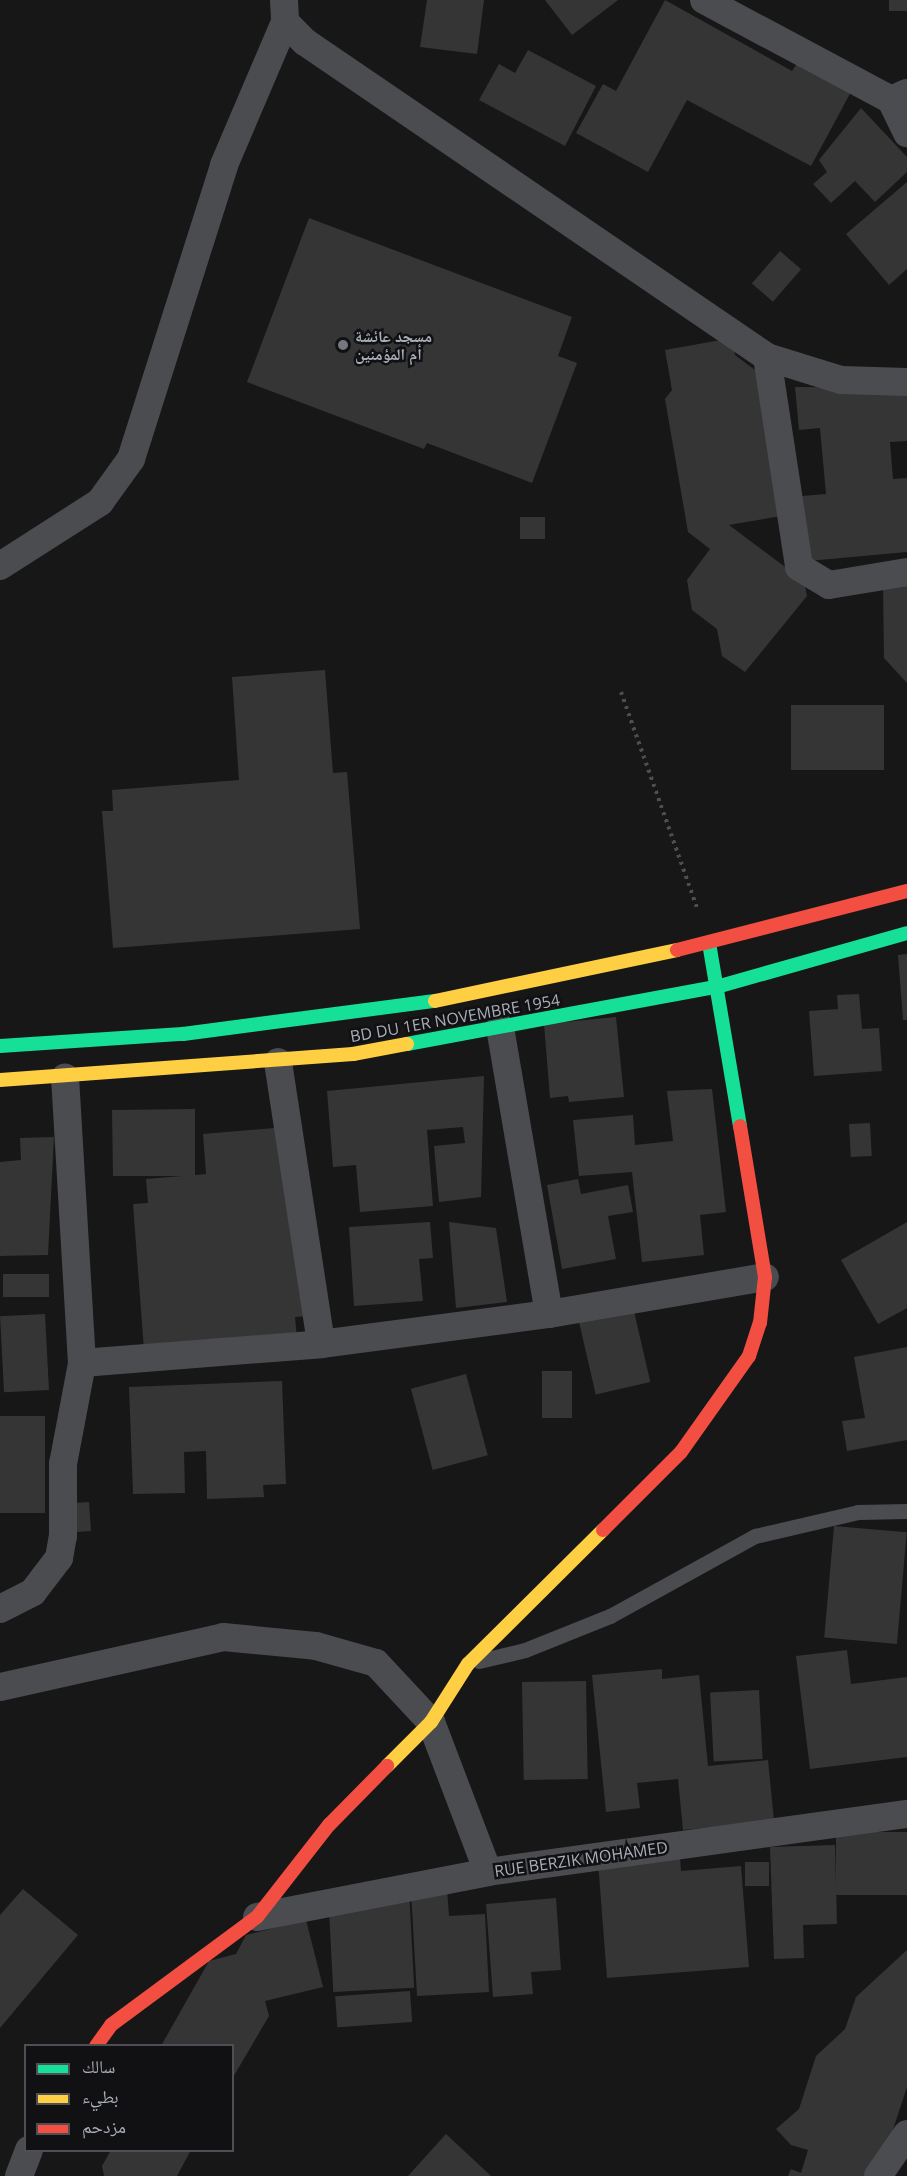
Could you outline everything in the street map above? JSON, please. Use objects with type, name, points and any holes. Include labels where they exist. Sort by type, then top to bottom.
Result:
[{"type":"street","points":[[704,0],[899,96],[907,133]]},
{"type":"street","points":[[0,566],[100,502],[131,459],[224,165],[285,11],[375,91],[531,191],[767,357],[841,380],[907,382]]},
{"type":"street","points":[[767,357],[799,567],[829,585],[907,572]]},
{"type":"street","points":[[0,1046],[317,1020],[431,1002],[709,943],[907,891]]},
{"type":"street","name":"BD DU 1ER NOVEMBRE 1954","points":[[0,1080],[65,1078],[278,1062],[500,1027],[720,986],[907,933]]},
{"type":"street","points":[[97,2044],[111,2025],[257,1917],[329,1825],[431,1722],[468,1664],[709,1419],[749,1356],[760,1323],[765,1277],[720,986],[709,943]]},
{"type":"street","points":[[500,1027],[549,1314]]},
{"type":"street","points":[[278,1062],[321,1344]]},
{"type":"street","points":[[0,1609],[33,1592],[59,1558],[63,1464],[82,1363],[65,1078]]},
{"type":"street","points":[[82,1363],[321,1344],[549,1314],[765,1277]]},
{"type":"street","points":[[0,1687],[223,1637],[316,1646],[376,1663],[431,1722],[488,1872]]},
{"type":"street","name":"RUE BERZIK MOHAMED","points":[[257,1917],[488,1872],[907,1814]]},
{"type":"street","points":[[878,2176],[907,2134]]},
{"type":"street","points":[[19,2176],[30,2152]]},
{"type":"lane","points":[[468,1664],[525,1650],[610,1616],[755,1536],[858,1512],[907,1511]]},
{"type":"path","points":[[621,692],[709,943]]},
{"type":"building","points":[[427,0],[484,0],[477,54],[420,47]]},
{"type":"building","points":[[545,0],[618,0],[572,35]]},
{"type":"building","points":[[665,0],[792,71],[798,62],[852,90],[811,166],[687,100],[648,172],[576,133],[603,84],[616,91]]},
{"type":"building","points":[[889,0],[907,0],[907,11],[889,11]]},
{"type":"building","points":[[528,50],[596,86],[565,146],[479,100],[499,64],[515,73]]},
{"type":"building","points":[[861,108],[907,157],[907,172],[875,202],[855,181],[831,203],[813,184],[827,172],[819,160]]},
{"type":"building","points":[[907,182],[907,269],[889,285],[846,234]]},
{"type":"building","points":[[309,218],[572,317],[558,356],[577,363],[532,483],[427,443],[424,449],[247,382]]},
{"type":"building","points":[[780,251],[801,269],[773,302],[752,283]]},
{"type":"building","points":[[732,338],[735,355],[755,370],[781,516],[729,525],[804,581],[807,596],[745,672],[722,656],[717,629],[692,610],[687,580],[710,549],[688,532],[665,399],[672,390],[665,350]]},
{"type":"building","points":[[795,387],[907,388],[907,441],[890,442],[893,479],[907,478],[907,552],[808,561],[802,496],[826,494],[820,428],[799,430]]},
{"type":"building","points":[[520,517],[545,517],[545,539],[520,539]]},
{"type":"building","points":[[883,586],[907,586],[907,683],[884,658]]},
{"type":"building","points":[[325,670],[333,773],[347,772],[360,929],[113,948],[102,811],[113,811],[112,790],[239,780],[232,677]]},
{"type":"building","points":[[791,705],[884,705],[884,770],[791,770]]},
{"type":"building","points":[[907,954],[907,1020],[903,1020],[898,955]]},
{"type":"building","points":[[859,994],[862,1029],[879,1028],[882,1071],[814,1076],[809,1011],[838,1009],[837,995]]},
{"type":"building","points":[[616,1017],[624,1097],[569,1102],[568,1096],[550,1098],[544,1024]]},
{"type":"building","points":[[484,1076],[481,1197],[439,1202],[434,1146],[465,1143],[463,1127],[427,1130],[433,1206],[360,1212],[356,1165],[333,1167],[327,1091]]},
{"type":"building","points":[[712,1089],[726,1212],[700,1215],[704,1255],[642,1262],[632,1172],[579,1176],[573,1120],[633,1115],[635,1145],[673,1141],[667,1091]]},
{"type":"building","points":[[195,1109],[195,1175],[206,1174],[203,1134],[275,1128],[309,1316],[295,1317],[297,1338],[144,1350],[133,1204],[148,1203],[146,1179],[182,1176],[113,1176],[112,1110]]},
{"type":"building","points":[[870,1123],[872,1156],[851,1157],[849,1124]]},
{"type":"building","points":[[54,1137],[48,1255],[0,1256],[0,1162],[21,1160],[20,1138]]},
{"type":"building","points":[[578,1179],[581,1194],[628,1185],[633,1212],[608,1216],[616,1259],[562,1269],[547,1185]]},
{"type":"building","points":[[430,1222],[433,1258],[419,1259],[423,1301],[354,1306],[349,1227]]},
{"type":"building","points":[[449,1222],[496,1228],[507,1302],[456,1308]]},
{"type":"building","points":[[907,1222],[907,1308],[878,1324],[841,1260]]},
{"type":"building","points":[[3,1274],[49,1274],[49,1297],[3,1297]]},
{"type":"building","points":[[633,1307],[650,1382],[596,1395],[578,1320]]},
{"type":"building","points":[[45,1314],[49,1390],[4,1392],[0,1316]]},
{"type":"building","points":[[907,1347],[907,1440],[847,1451],[842,1421],[865,1418],[854,1357]]},
{"type":"building","points":[[542,1371],[572,1371],[572,1418],[542,1418]]},
{"type":"building","points":[[466,1374],[488,1455],[433,1470],[411,1389]]},
{"type":"building","points":[[282,1381],[286,1484],[263,1485],[264,1497],[207,1499],[206,1451],[184,1452],[185,1493],[133,1494],[129,1387]]},
{"type":"building","points":[[0,1416],[45,1416],[45,1513],[0,1513]]},
{"type":"building","points":[[89,1502],[91,1531],[54,1534],[52,1505]]},
{"type":"building","points":[[834,1526],[907,1532],[897,1644],[824,1638]]},
{"type":"building","points":[[847,1650],[851,1684],[907,1677],[907,1757],[810,1769],[796,1656]]},
{"type":"building","points":[[662,1669],[662,1679],[699,1675],[708,1766],[768,1760],[774,1821],[683,1830],[678,1779],[637,1783],[640,1808],[606,1812],[592,1675]]},
{"type":"building","points":[[586,1681],[588,1779],[524,1780],[522,1682]]},
{"type":"building","points":[[759,1690],[763,1759],[714,1761],[710,1693]]},
{"type":"building","points":[[836,1832],[907,1832],[907,1895],[836,1895]]},
{"type":"building","points":[[679,1842],[681,1871],[741,1866],[749,1967],[607,1978],[597,1849]]},
{"type":"building","points":[[835,1845],[837,1924],[803,1925],[804,1958],[774,1959],[770,1847]]},
{"type":"building","points":[[745,1862],[769,1862],[769,1886],[745,1886]]},
{"type":"building","points":[[23,1889],[78,1935],[0,2028],[0,1915]]},
{"type":"building","points":[[409,1889],[414,1988],[333,1992],[328,1893]]},
{"type":"building","points":[[447,1889],[449,1916],[485,1914],[489,1992],[417,1996],[411,1891]]},
{"type":"building","points":[[556,1898],[561,1970],[531,1972],[533,1994],[493,1997],[486,1904]]},
{"type":"building","points":[[306,1920],[323,1987],[265,2001],[269,2016],[234,2076],[234,2044],[162,2044],[209,1961],[236,1954],[246,1935]]},
{"type":"building","points":[[907,1950],[907,2087],[883,2160],[865,2176],[788,2176],[791,2169],[801,2173],[808,2150],[791,2145],[776,2129],[799,2109],[816,2056],[845,2029],[856,1997]]},
{"type":"building","points":[[410,1991],[412,2022],[337,2027],[335,1996]]},
{"type":"building","points":[[446,2134],[491,2176],[408,2176]]},
{"type":"building","points":[[110,2152],[190,2152],[177,2176],[104,2176],[102,2166]]},
{"type":"traffic: fast","points":[[407,1044],[720,986],[907,933]]},
{"type":"traffic: fast","points":[[709,943],[740,1126]]},
{"type":"traffic: fast","points":[[0,1046],[183,1034],[435,1001]]},
{"type":"traffic: slow","points":[[435,1001],[677,950]]},
{"type":"traffic: slow","points":[[0,1080],[353,1054],[407,1044]]},
{"type":"traffic: slow","points":[[387,1766],[431,1722],[468,1664],[603,1530]]},
{"type":"traffic: jam","points":[[677,950],[907,891]]},
{"type":"traffic: jam","points":[[603,1530],[681,1452],[749,1356],[760,1323],[765,1277],[740,1126]]},
{"type":"traffic: jam","points":[[97,2044],[111,2025],[257,1917],[329,1825],[387,1766]]},
{"type":"place","name":"مسجد عائشة أم المؤمنين","points":[[343,345]]}]
